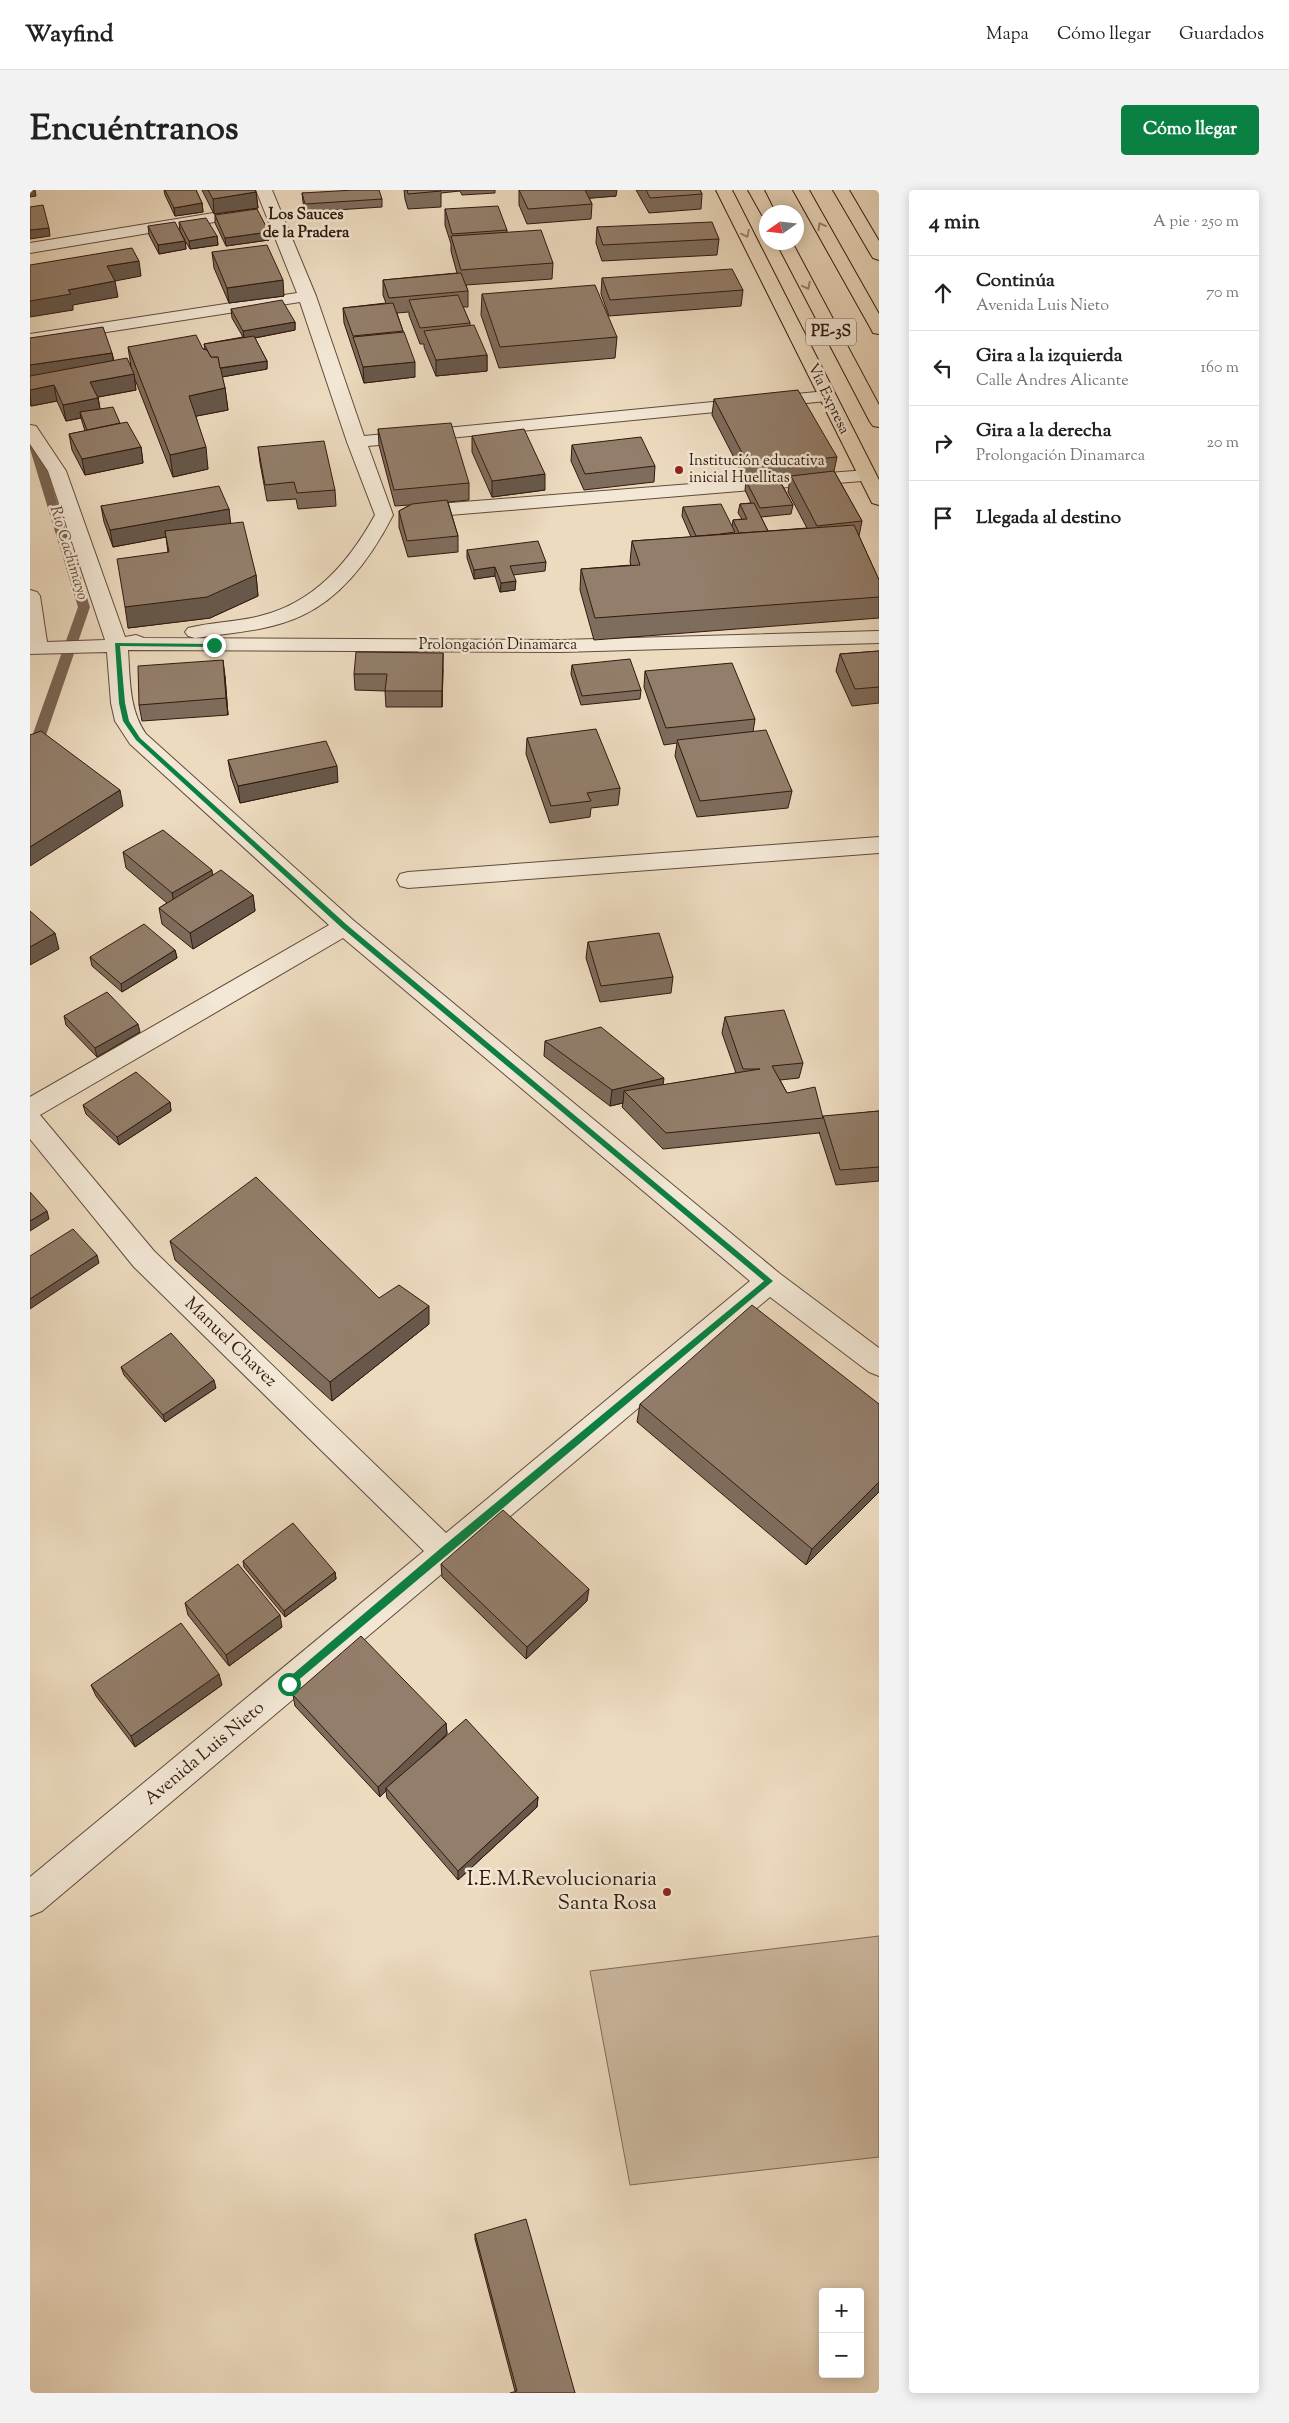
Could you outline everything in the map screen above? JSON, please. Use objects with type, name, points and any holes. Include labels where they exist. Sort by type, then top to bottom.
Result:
[{"type":"main road","name":"Vía Expresa","points":[[724,190],[879,500]]},
{"type":"main road","points":[[756,190],[764,205]]},
{"type":"main road","name":"PE-3S","points":[[801,190],[879,329]]},
{"type":"main road","points":[[841,190],[879,256]]},
{"type":"main road","name":"Vía Expresa","points":[[788,250],[879,422]]},
{"type":"street","points":[[30,596],[40,648],[108,645],[263,622],[296,610],[327,592],[370,542],[384,515],[356,442],[308,296],[264,190]]},
{"type":"street","points":[[30,248],[272,208]]},
{"type":"street","points":[[30,339],[308,296]]},
{"type":"street","points":[[356,442],[827,396]]},
{"type":"street","points":[[30,430],[57,471],[108,645],[126,721],[138,739],[345,926],[769,1281],[879,1364]]},
{"type":"street","points":[[384,515],[867,476]]},
{"type":"street","name":"Prolongación Dinamarca","points":[[108,645],[561,646],[879,637]]},
{"type":"street","points":[[408,880],[879,845]]},
{"type":"street","points":[[30,1109],[345,926]]},
{"type":"street","name":"Manuel Chavez","points":[[30,1121],[144,1259],[444,1551]]},
{"type":"street","name":"Avenida Luis Nieto","points":[[30,1899],[769,1281]]},
{"type":"shaded area","points":[[879,1936],[879,2157],[630,2185],[590,1971]]},
{"type":"building","points":[[165,190],[196,190],[202,203],[174,208]]},
{"type":"building","points":[[208,190],[255,190],[256,192],[213,199]]},
{"type":"building","points":[[379,190],[382,199],[305,204],[302,193]]},
{"type":"building","points":[[407,190],[440,190],[441,191],[408,194]]},
{"type":"building","points":[[519,190],[585,190],[592,204],[528,209]]},
{"type":"building","points":[[646,190],[700,190],[702,194],[650,198]]},
{"type":"building","points":[[43,205],[49,228],[30,230],[30,207]]},
{"type":"building","points":[[498,206],[507,230],[452,234],[445,209]]},
{"type":"building","points":[[257,209],[269,232],[225,238],[215,215]]},
{"type":"building","points":[[206,218],[217,236],[189,241],[179,222]]},
{"type":"building","points":[[175,222],[185,241],[158,245],[148,226]]},
{"type":"building","points":[[712,222],[719,239],[603,245],[597,227]]},
{"type":"building","points":[[541,230],[553,263],[461,270],[451,236]]},
{"type":"building","points":[[267,245],[283,280],[227,288],[212,252]]},
{"type":"building","points":[[132,248],[139,261],[107,266],[115,281],[68,290],[71,294],[30,301],[30,265]]},
{"type":"building","points":[[732,269],[743,290],[610,300],[602,278]]},
{"type":"building","points":[[461,273],[468,291],[389,298],[383,280]]},
{"type":"building","points":[[595,285],[617,337],[500,347],[482,294]]},
{"type":"building","points":[[458,295],[470,323],[420,328],[409,300]]},
{"type":"building","points":[[282,300],[295,322],[243,331],[231,309]]},
{"type":"building","points":[[393,303],[403,331],[353,336],[343,308]]},
{"type":"building","points":[[474,325],[487,355],[436,360],[424,331]]},
{"type":"building","points":[[103,327],[112,353],[30,365],[30,338]]},
{"type":"building","points":[[404,332],[415,362],[363,367],[353,337]]},
{"type":"building","points":[[196,335],[203,349],[207,350],[211,357],[218,357],[225,388],[189,396],[206,447],[170,455],[128,347]]},
{"type":"building","points":[[254,336],[267,361],[220,368],[218,357],[211,357],[204,344]]},
{"type":"building","points":[[127,358],[134,374],[90,382],[98,398],[63,405],[54,385],[30,390],[30,376]]},
{"type":"building","points":[[798,390],[837,457],[749,466],[714,399]]},
{"type":"building","points":[[113,407],[120,423],[87,430],[80,412]]},
{"type":"building","points":[[127,422],[141,447],[82,459],[69,434]]},
{"type":"building","points":[[451,423],[469,483],[394,490],[378,429]]},
{"type":"building","points":[[524,429],[545,474],[492,481],[472,436]]},
{"type":"building","points":[[641,437],[655,466],[585,474],[572,445]]},
{"type":"building","points":[[324,441],[335,490],[297,493],[294,482],[265,485],[258,447]]},
{"type":"building","points":[[834,471],[862,521],[817,526],[791,476]]},
{"type":"building","points":[[778,478],[793,505],[760,508],[746,481]]},
{"type":"building","points":[[219,486],[229,509],[110,530],[101,506]]},
{"type":"building","points":[[447,500],[458,536],[407,541],[399,511],[412,504]]},
{"type":"building","points":[[754,503],[768,531],[739,533],[733,520],[747,519],[740,504]]},
{"type":"building","points":[[721,504],[735,532],[696,536],[683,507]]},
{"type":"building","points":[[243,522],[256,575],[207,597],[125,607],[117,559],[169,552],[165,531]]},
{"type":"building","points":[[854,525],[879,580],[879,597],[595,618],[581,569],[640,565],[632,541]]},
{"type":"building","points":[[538,541],[546,562],[510,566],[516,581],[501,583],[495,567],[474,570],[467,550]]},
{"type":"building","points":[[879,651],[879,687],[855,689],[840,654]]},
{"type":"building","points":[[356,652],[443,653],[442,691],[385,691],[387,674],[354,674]]},
{"type":"building","points":[[630,659],[641,690],[582,696],[572,665]]},
{"type":"building","points":[[223,660],[226,698],[139,705],[138,666]]},
{"type":"building","points":[[732,663],[755,719],[666,728],[645,671]]},
{"type":"building","points":[[596,729],[620,788],[587,793],[591,801],[551,806],[527,738]]},
{"type":"building","points":[[766,730],[792,791],[700,801],[677,740]]},
{"type":"building","points":[[41,731],[120,790],[30,847],[30,735]]},
{"type":"building","points":[[326,741],[337,766],[238,786],[228,760]]},
{"type":"building","points":[[163,830],[212,870],[172,893],[123,852]]},
{"type":"building","points":[[221,870],[253,895],[190,933],[159,908]]},
{"type":"building","points":[[30,911],[55,933],[30,947]]},
{"type":"building","points":[[144,924],[175,950],[121,984],[90,957]]},
{"type":"building","points":[[659,933],[673,977],[601,986],[588,942]]},
{"type":"building","points":[[107,992],[138,1024],[95,1048],[64,1016]]},
{"type":"building","points":[[784,1010],[803,1063],[772,1066],[787,1093],[815,1087],[823,1118],[666,1133],[624,1091],[760,1069],[743,1069],[725,1017]]},
{"type":"building","points":[[601,1027],[664,1078],[612,1090],[545,1041]]},
{"type":"building","points":[[136,1072],[170,1102],[117,1137],[83,1105]]},
{"type":"building","points":[[879,1111],[879,1167],[840,1170],[823,1116]]},
{"type":"building","points":[[256,1177],[379,1298],[399,1285],[429,1306],[330,1382],[170,1241]]},
{"type":"building","points":[[30,1192],[47,1211],[30,1221]]},
{"type":"building","points":[[73,1229],[97,1255],[30,1299],[30,1256]]},
{"type":"building","points":[[752,1305],[879,1404],[879,1482],[812,1549],[640,1404]]},
{"type":"building","points":[[171,1333],[214,1380],[163,1415],[121,1367]]},
{"type":"building","points":[[503,1510],[589,1589],[527,1647],[441,1564]]},
{"type":"building","points":[[293,1523],[335,1572],[284,1611],[243,1561]]},
{"type":"building","points":[[238,1564],[280,1615],[226,1655],[185,1603]]},
{"type":"building","points":[[181,1623],[219,1674],[131,1736],[91,1685]]},
{"type":"building","points":[[361,1636],[446,1723],[378,1787],[293,1695]]},
{"type":"building","points":[[466,1719],[538,1797],[458,1871],[386,1788]]},
{"type":"building","points":[[526,2219],[575,2393],[510,2393],[517,2391],[475,2234]]},
{"type":"waterway","name":"Río Cachimayo","points":[[30,440],[34,444],[84,607],[38,741],[30,749]]},
{"type":"place","name":"Institución educativa inicial Huellitas","points":[[679,470]]},
{"type":"place","name":"I.E.M.Revolucionaria Santa Rosa","points":[[667,1892]]},
{"type":"district","name":"Los Sauces de la Pradera","points":[[306,224]]},
{"type":"route","points":[[214,645],[117,644],[122,703],[126,721],[138,739],[345,926],[769,1281],[444,1551],[289,1684]]}]
